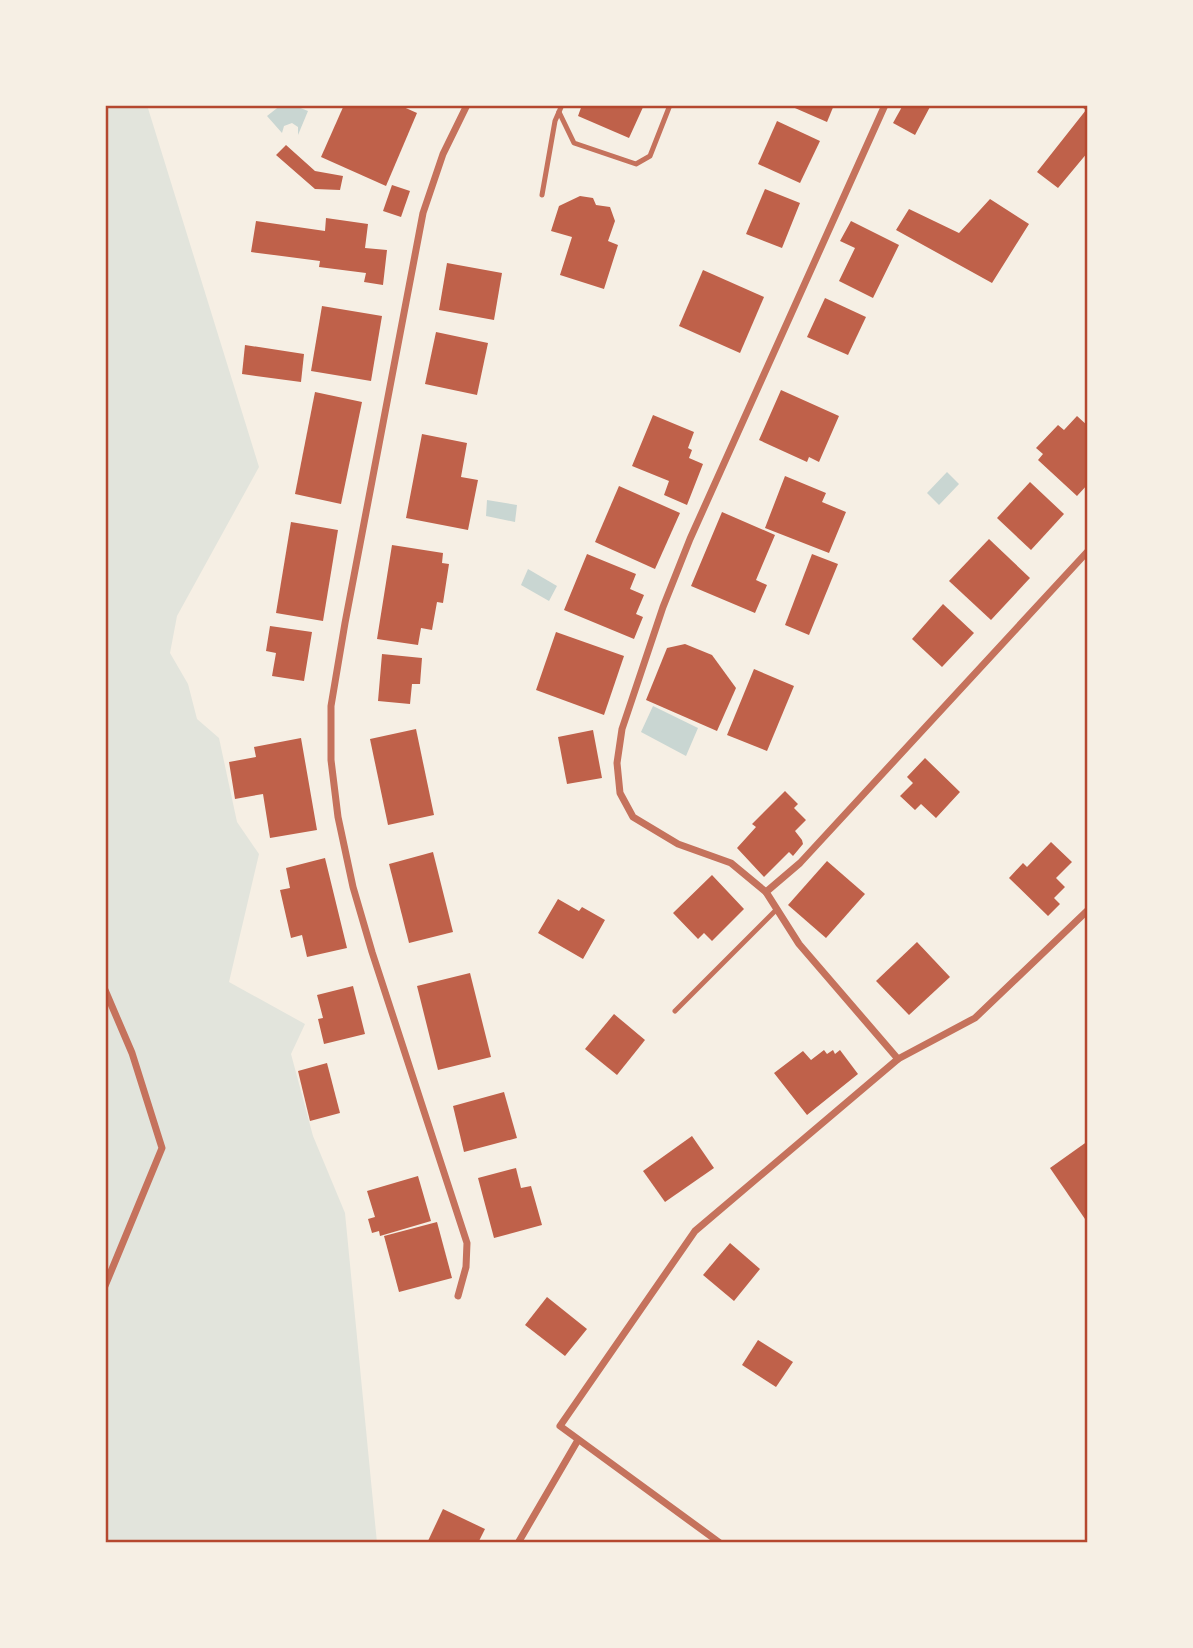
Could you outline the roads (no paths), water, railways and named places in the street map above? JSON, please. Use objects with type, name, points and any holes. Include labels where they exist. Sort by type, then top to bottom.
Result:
[{"type":"street","points":[[458,1296],[466,1267],[467,1243],[353,887],[335,794],[331,760],[331,706],[423,213],[443,154],[467,105]]},
{"type":"street","points":[[885,105],[690,539],[663,607],[622,729],[617,763],[620,793],[633,817],[678,844],[731,863],[766,892],[799,944],[898,1059]]},
{"type":"street","points":[[766,892],[800,863],[1088,551]]},
{"type":"street","points":[[720,1543],[560,1426],[695,1231],[898,1059],[975,1018],[1088,910]]},
{"type":"street","points":[[105,990],[132,1054],[162,1148],[105,1286]]},
{"type":"street","points":[[518,1543],[578,1440]]},
{"type":"lane","points":[[542,195],[555,121],[562,105]]},
{"type":"lane","points":[[559,112],[574,143],[636,164],[650,156],[670,105]]},
{"type":"lane","points":[[675,1011],[777,909]]}]
